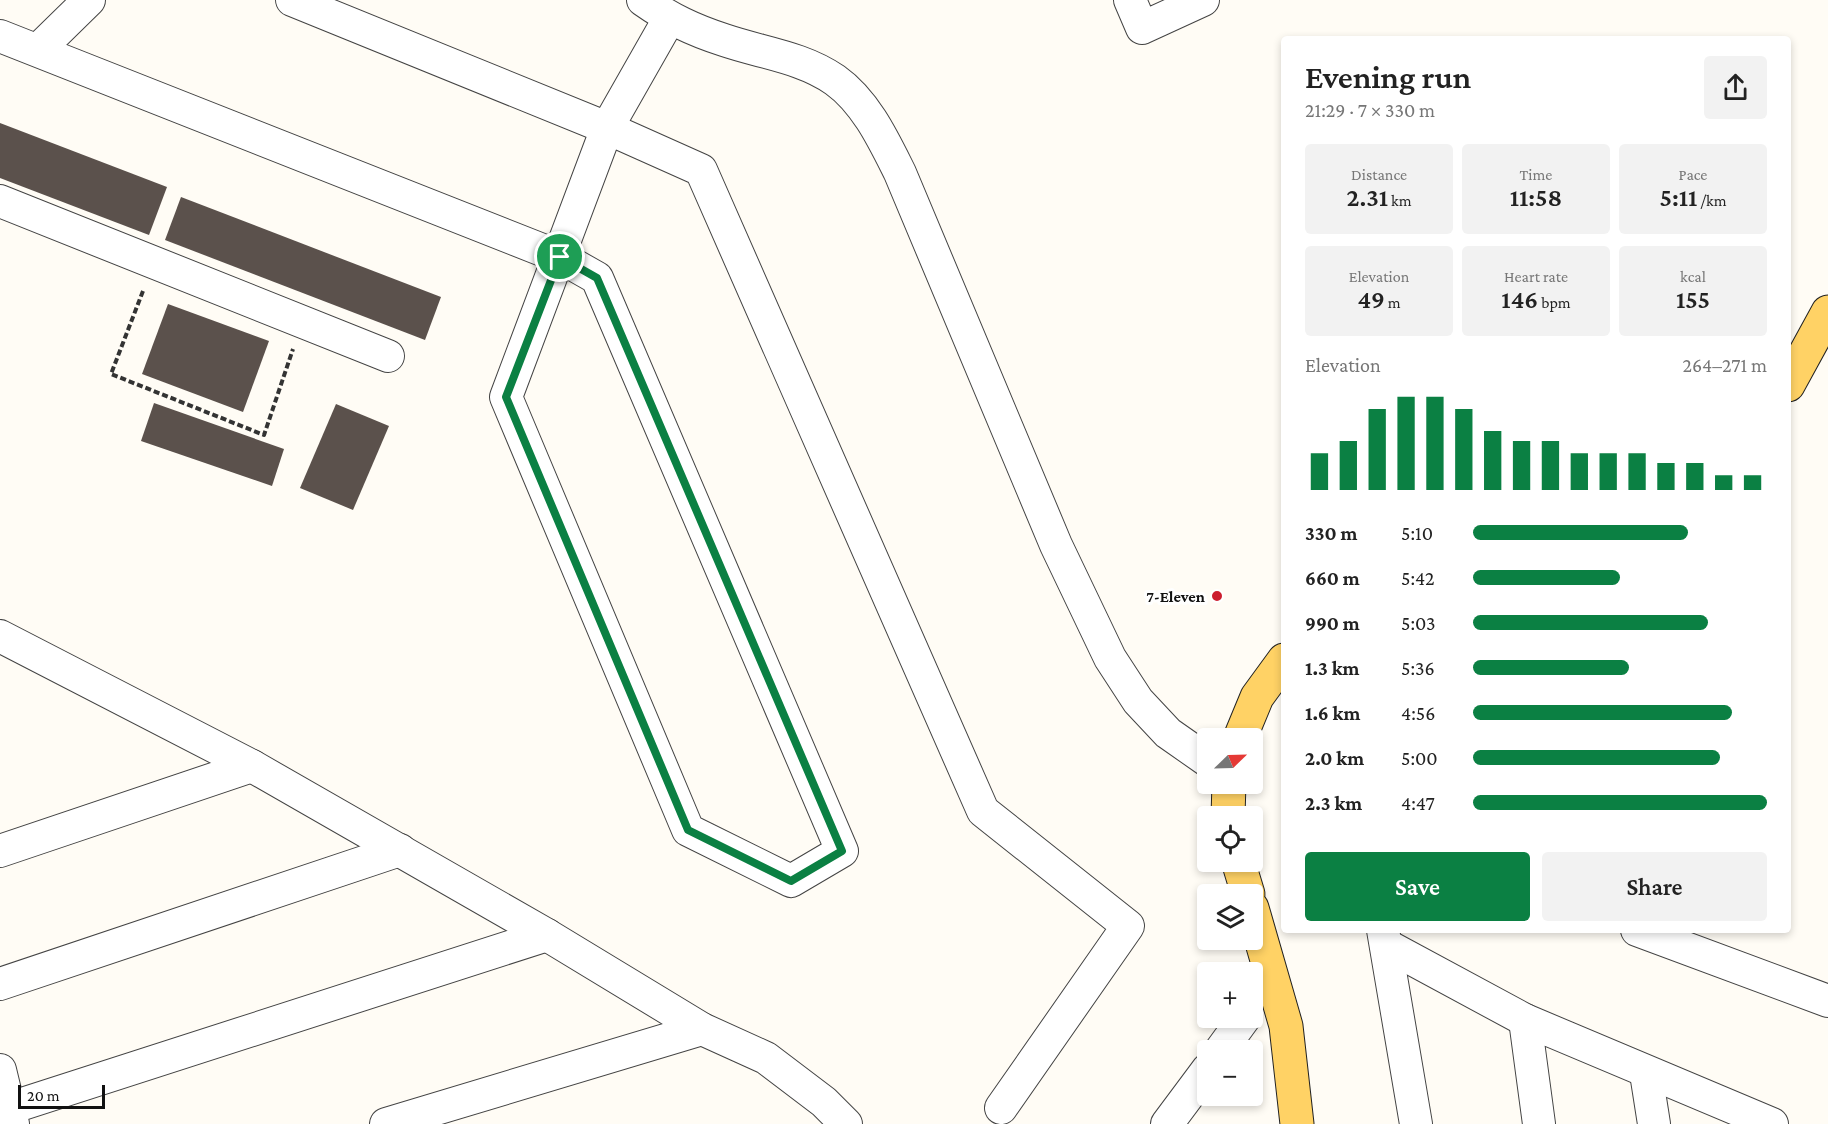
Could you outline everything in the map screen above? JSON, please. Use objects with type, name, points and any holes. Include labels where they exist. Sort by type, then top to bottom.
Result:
[{"type":"main road","points":[[1791,380],[1828,312]]},
{"type":"main road","points":[[1243,728],[1257,697],[1281,664]]},
{"type":"main road","points":[[1263,948],[1286,1026],[1297,1124]]},
{"type":"street","points":[[38,50],[88,0]]},
{"type":"street","points":[[292,0],[607,128],[701,170],[983,811],[1128,926],[1001,1108]]},
{"type":"street","points":[[643,0],[669,19],[724,40],[797,60],[836,81],[872,119],[900,173],[1056,545],[1110,658],[1138,701],[1168,733],[1197,753]]},
{"type":"street","points":[[1130,0],[1142,28],[1203,0]]},
{"type":"street","points":[[0,36],[560,257],[597,278],[842,851],[791,881],[688,830],[506,397],[560,257],[607,128],[669,19]]},
{"type":"street","points":[[0,201],[388,356]]},
{"type":"street","points":[[0,636],[252,766],[400,850],[702,1029],[766,1058],[824,1102],[846,1124]]},
{"type":"street","points":[[0,852],[252,766]]},
{"type":"street","points":[[0,984],[400,850]]},
{"type":"street","points":[[1644,933],[1828,1001]]},
{"type":"street","points":[[0,1070],[11,1116],[547,936]]},
{"type":"street","points":[[1384,938],[1525,1020],[1771,1124]]},
{"type":"street","points":[[1384,938],[1416,1124]]},
{"type":"street","points":[[1263,992],[1272,980]]},
{"type":"street","points":[[1525,1020],[1539,1124]]},
{"type":"street","points":[[386,1124],[702,1029]]},
{"type":"street","points":[[1646,1073],[1654,1124]]},
{"type":"street","points":[[1167,1124],[1197,1084]]},
{"type":"path","points":[[154,263],[111,374],[264,435],[302,322]]},
{"type":"building","points":[[0,123],[167,187],[149,235],[0,178]]},
{"type":"building","points":[[181,197],[441,297],[425,340],[165,240]]},
{"type":"building","points":[[168,304],[269,341],[243,412],[142,374]]},
{"type":"building","points":[[154,403],[284,449],[272,486],[141,441]]},
{"type":"building","points":[[336,404],[389,426],[353,510],[300,488]]},
{"type":"place","name":"7-Eleven","points":[[1217,596]]},
{"type":"route","points":[[560,257],[597,278],[842,851],[791,881],[688,830],[506,397],[560,257]]}]
